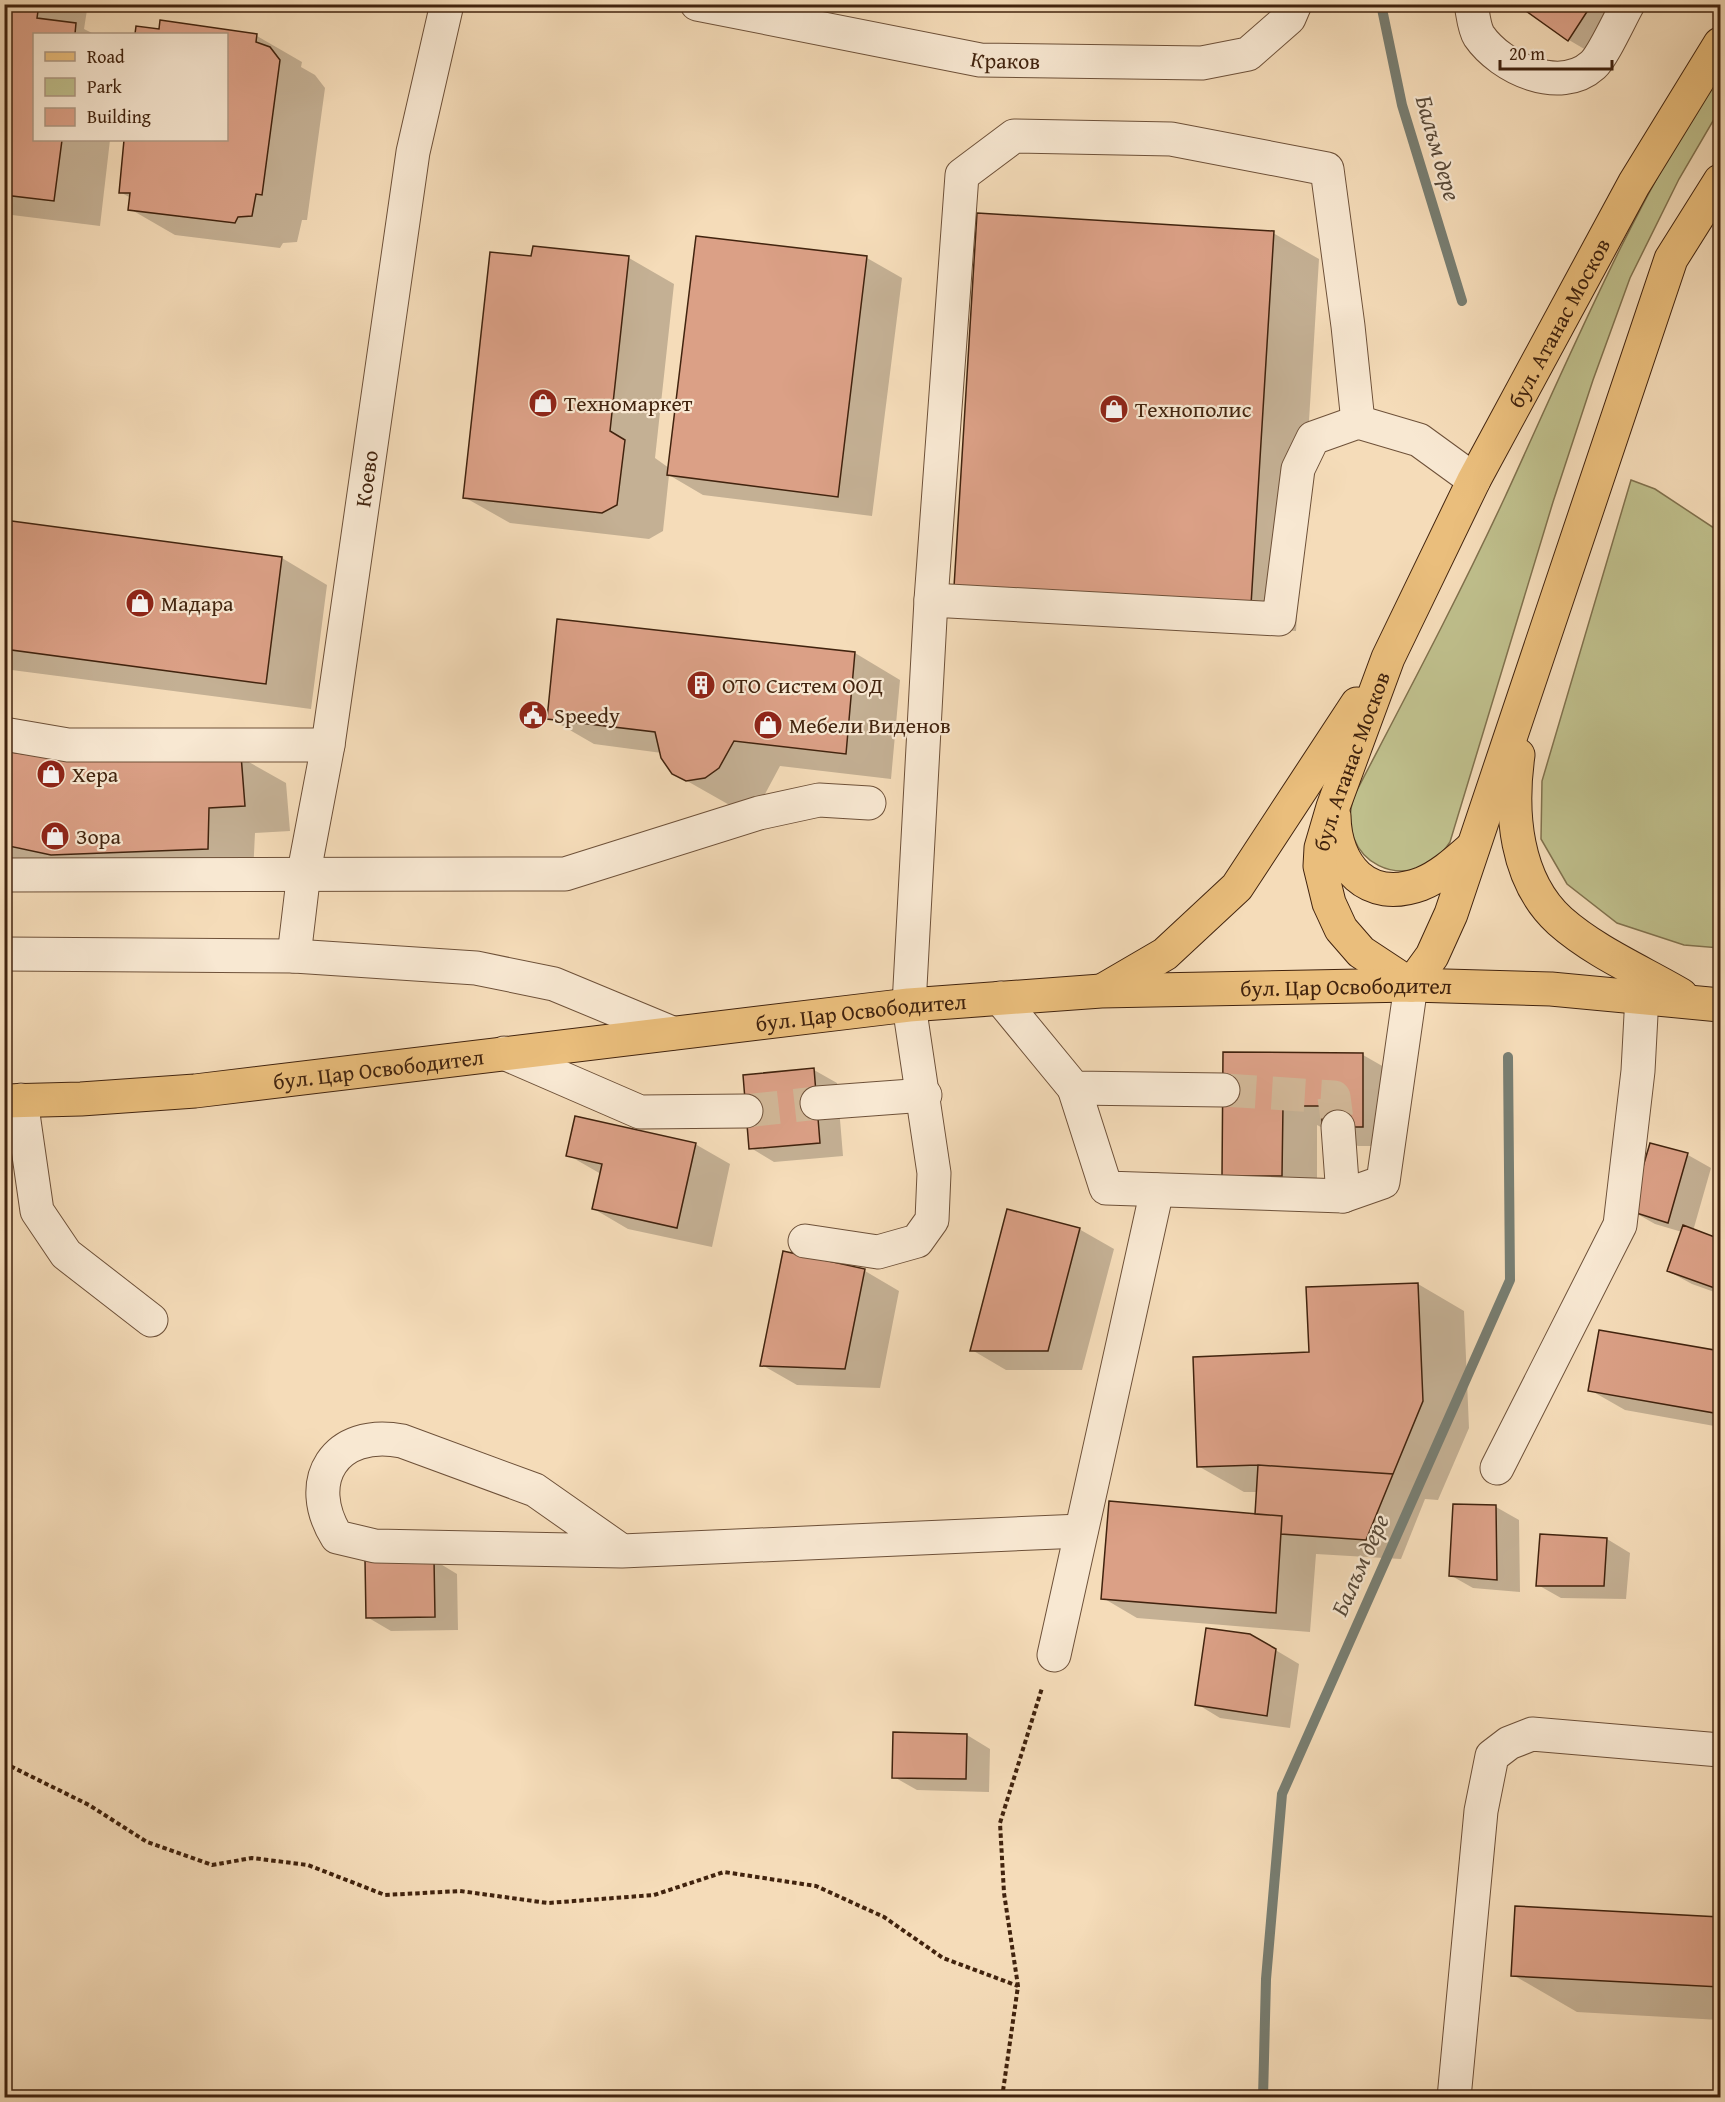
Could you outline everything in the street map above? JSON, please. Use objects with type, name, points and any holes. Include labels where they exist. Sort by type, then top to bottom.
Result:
[{"type":"main road","name":"бул. Атанас Москов","points":[[1411,985],[1361,952],[1341,929],[1329,903],[1320,866],[1321,848],[1333,807],[1388,658],[1474,480],[1634,184],[1720,44]]},
{"type":"main road","points":[[1411,985],[1432,956],[1444,934],[1671,259],[1720,181]]},
{"type":"main road","points":[[1101,991],[1166,954],[1237,887],[1388,658]]},
{"type":"main road","points":[[1528,687],[1515,779],[1515,822],[1523,862],[1537,892],[1560,921],[1596,946],[1707,1004]]},
{"type":"main road","points":[[1333,807],[1334,834],[1340,854],[1350,872],[1370,885],[1394,888],[1419,885],[1442,873],[1473,847]]},
{"type":"main road","name":"бул. Цар Освободител","points":[[13,1101],[195,1091],[909,1005],[1101,991],[1411,985],[1551,989],[1707,1004]]},
{"type":"street","name":"Коево","points":[[294,956],[304,872],[328,745],[412,152],[447,4]]},
{"type":"street","name":"Краков","points":[[697,4],[980,60],[1202,63],[1248,54],[1289,18],[1295,4]]},
{"type":"street","points":[[1471,4],[1478,34],[1496,54],[1532,75],[1555,79],[1593,65],[1628,4]]},
{"type":"street","points":[[805,1241],[878,1252],[917,1241],[932,1220],[934,1185],[925,1095],[909,1005],[931,600],[962,175],[1014,135],[1171,139],[1327,169],[1358,422]]},
{"type":"street","points":[[931,600],[1279,619],[1298,469],[1313,438],[1358,422],[1419,440],[1474,480]]},
{"type":"street","points":[[4,734],[68,745],[328,745]]},
{"type":"street","points":[[4,875],[304,872],[565,874],[759,813],[819,800],[869,803]]},
{"type":"street","points":[[4,954],[294,956],[477,968],[554,984],[672,1033]]},
{"type":"street","points":[[1000,998],[1074,1088],[1106,1188],[1342,1196],[1383,1182],[1411,985]]},
{"type":"street","points":[[1497,1468],[1620,1225],[1638,1071],[1642,996]]},
{"type":"street","points":[[504,1053],[640,1112],[746,1111]]},
{"type":"street","points":[[1074,1088],[1223,1090]]},
{"type":"street","points":[[817,1103],[925,1095]]},
{"type":"street","points":[[13,1101],[37,1211],[66,1254],[152,1320]]},
{"type":"street","points":[[1338,1127],[1342,1196]]},
{"type":"street","points":[[1054,1655],[1157,1190]]},
{"type":"street","points":[[621,1551],[535,1490],[402,1441],[375,1438],[350,1446],[338,1455],[324,1480],[321,1500],[326,1519],[337,1537],[375,1546],[621,1551],[1081,1532]]},
{"type":"street","points":[[1454,2097],[1481,1811],[1492,1756],[1509,1743],[1532,1734],[1720,1750]]},
{"type":"path","points":[[1002,2097],[1018,1986],[1004,1893],[1000,1823],[1054,1655]]},
{"type":"path","points":[[4,1764],[89,1805],[147,1842],[212,1865],[252,1858],[308,1864],[385,1895],[460,1891],[548,1903],[654,1894],[724,1872],[816,1886],[884,1917],[943,1958],[1018,1986]]},
{"type":"green space","points":[[1720,72],[1720,109],[1679,179],[1630,278],[1593,380],[1553,502],[1450,842],[1434,860],[1416,869],[1397,871],[1379,866],[1364,855],[1354,838],[1350,818],[1355,794],[1469,572],[1631,227],[1688,123]]},
{"type":"green space","points":[[1631,480],[1655,489],[1720,532],[1720,948],[1684,945],[1617,923],[1567,884],[1541,839],[1542,781]]},
{"type":"building","points":[[4,4],[39,4],[37,18],[76,23],[75,33],[33,33],[33,141],[62,141],[54,201],[4,195]]},
{"type":"building","points":[[1516,4],[1592,4],[1568,41]]},
{"type":"building","points":[[160,20],[257,34],[256,42],[270,47],[280,60],[262,195],[256,194],[252,216],[238,217],[235,223],[128,210],[130,193],[119,193],[124,141],[228,141],[228,33],[135,33],[136,26],[159,29]]},
{"type":"building","name":"Технополис","points":[[977,213],[1274,231],[1251,605],[954,587]]},
{"type":"building","points":[[696,236],[867,256],[838,497],[667,475]]},
{"type":"building","name":"Техномаркет","points":[[533,246],[629,256],[610,431],[625,440],[617,505],[602,513],[463,498],[490,252],[531,256]]},
{"type":"building","name":"Мадара","points":[[4,520],[282,557],[266,684],[4,649]]},
{"type":"building","name":"ОТО Систем ООД","points":[[557,619],[855,652],[846,754],[734,741],[719,768],[705,778],[686,781],[672,774],[661,758],[655,732],[547,719]]},
{"type":"building","points":[[4,751],[67,760],[241,755],[245,806],[209,808],[208,849],[51,855],[4,845]]},
{"type":"building","points":[[1223,1052],[1363,1053],[1363,1127],[1322,1127],[1322,1106],[1283,1106],[1282,1176],[1222,1176]]},
{"type":"building","points":[[814,1068],[820,1143],[749,1149],[743,1075]]},
{"type":"building","points":[[575,1116],[696,1143],[677,1228],[592,1209],[602,1164],[566,1156]]},
{"type":"building","points":[[1650,1143],[1688,1153],[1668,1223],[1630,1211]]},
{"type":"building","points":[[1007,1209],[1080,1228],[1048,1351],[970,1351]]},
{"type":"building","points":[[1683,1225],[1720,1239],[1720,1290],[1667,1271]]},
{"type":"building","points":[[783,1251],[865,1269],[845,1369],[760,1366]]},
{"type":"building","points":[[1418,1283],[1423,1401],[1393,1474],[1258,1465],[1197,1467],[1193,1357],[1309,1352],[1306,1287]]},
{"type":"building","points":[[1599,1330],[1720,1351],[1720,1414],[1588,1391]]},
{"type":"building","points":[[1258,1465],[1393,1474],[1366,1540],[1281,1534],[1282,1516],[1255,1514]]},
{"type":"building","points":[[1109,1501],[1282,1516],[1276,1613],[1101,1599]]},
{"type":"building","points":[[1453,1504],[1496,1505],[1497,1580],[1449,1576]]},
{"type":"building","points":[[1540,1534],[1607,1538],[1604,1586],[1536,1586]]},
{"type":"building","points":[[434,1559],[435,1617],[366,1618],[365,1560]]},
{"type":"building","points":[[1206,1628],[1250,1634],[1276,1649],[1267,1716],[1195,1705]]},
{"type":"building","points":[[893,1732],[967,1734],[966,1779],[892,1778]]},
{"type":"building","points":[[1515,1906],[1720,1917],[1720,1987],[1511,1976]]},
{"type":"waterway","name":"Балъм дере","points":[[1381,4],[1402,105],[1462,301]]},
{"type":"waterway","name":"Балъм дере","points":[[1263,2098],[1266,1979],[1282,1794],[1510,1280],[1508,1057]]},
{"type":"tunnel","points":[[1223,1090],[1334,1097],[1338,1127]]},
{"type":"tunnel","points":[[746,1111],[817,1103]]},
{"type":"place","name":"Техномаркет","points":[[543,403]]},
{"type":"place","name":"Технополис","points":[[1114,409]]},
{"type":"place","name":"Мадара","points":[[140,603]]},
{"type":"place","name":"ОТО Систем ООД","points":[[701,685]]},
{"type":"place","name":"Speedy","points":[[533,715]]},
{"type":"place","name":"Мебели Виденов","points":[[768,725]]},
{"type":"place","name":"Хера","points":[[51,774]]},
{"type":"place","name":"Зора","points":[[55,836]]}]
